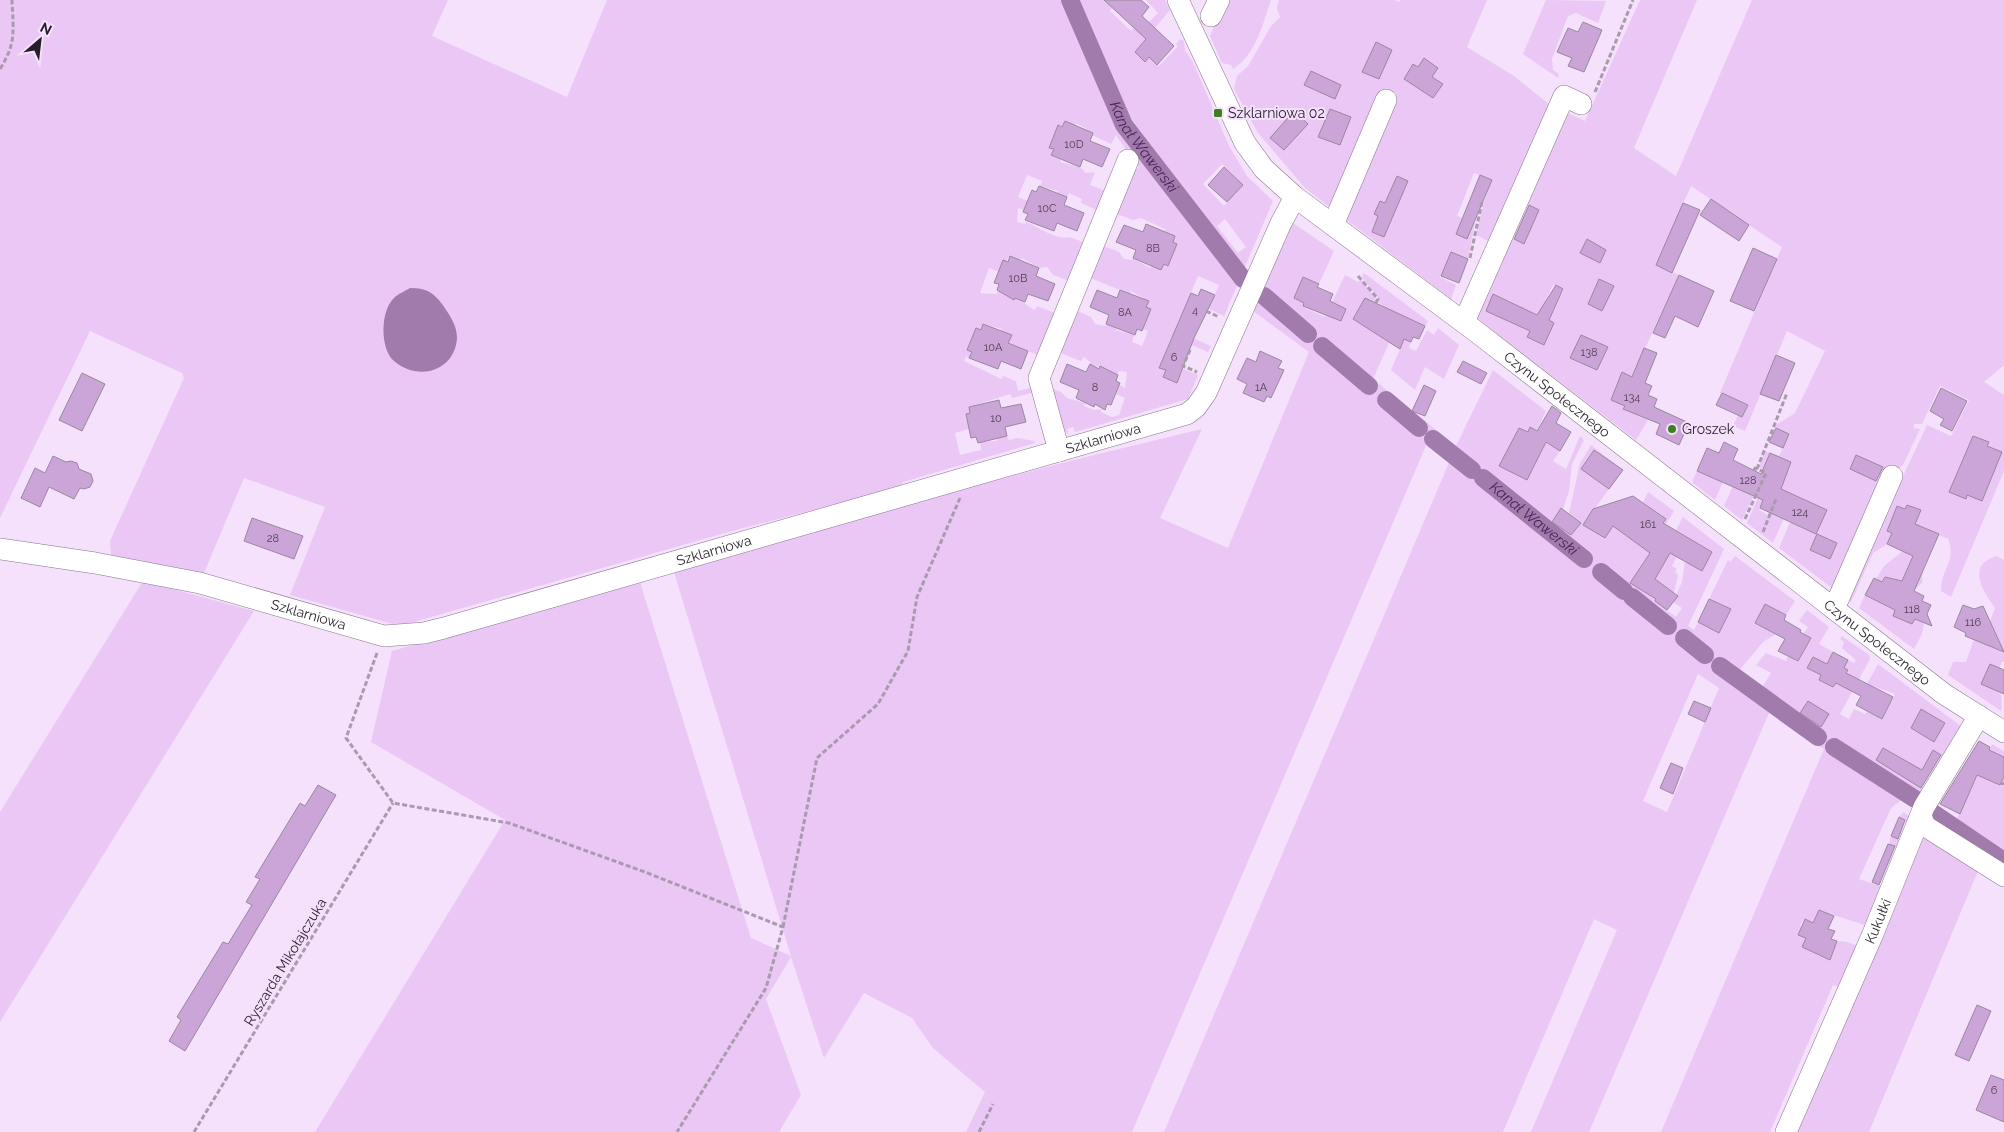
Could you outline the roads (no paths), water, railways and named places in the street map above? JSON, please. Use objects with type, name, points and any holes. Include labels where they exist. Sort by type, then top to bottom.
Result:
[{"type":"street","name":"Czynu Społecznego","points":[[1178,0],[1245,144],[1264,169],[1295,198],[1464,322],[1944,694],[2004,732]]},
{"type":"street","points":[[1464,322],[1564,96],[1581,104]]},
{"type":"street","points":[[1333,226],[1386,100]]},
{"type":"street","points":[[1059,451],[1039,378],[1128,160]]},
{"type":"street","name":"Szklarniowa","points":[[0,549],[95,563],[200,583],[384,636],[424,633],[444,628],[1184,416],[1196,408],[1206,393],[1281,223],[1295,198]]},
{"type":"street","points":[[1834,609],[1892,476]]},
{"type":"street","name":"Kukułki","points":[[1786,1132],[1872,936],[1932,791],[1979,716]]},
{"type":"street","points":[[1921,816],[1925,826],[2004,876]]},
{"type":"waterway","name":"Kanał Wawerski","points":[[1070,0],[1124,125],[1243,279]]},
{"type":"waterway","name":"Kanał Wawerski","points":[[1264,296],[1308,334]]},
{"type":"waterway","name":"Kanał Wawerski","points":[[1322,346],[1369,386]]},
{"type":"waterway","name":"Kanał Wawerski","points":[[1386,400],[1419,428]]},
{"type":"waterway","name":"Kanał Wawerski","points":[[1433,439],[1472,470]]},
{"type":"waterway","name":"Kanał Wawerski","points":[[1483,478],[1584,559]]},
{"type":"waterway","name":"Kanał Wawerski","points":[[1601,572],[1624,591]]},
{"type":"waterway","name":"Kanał Wawerski","points":[[1632,597],[1668,626]]},
{"type":"waterway","name":"Kanał Wawerski","points":[[1684,638],[1705,655]]},
{"type":"waterway","name":"Kanał Wawerski","points":[[1720,666],[1818,737]]},
{"type":"waterway","name":"Kanał Wawerski","points":[[1834,747],[1915,799]]},
{"type":"waterway","name":"Kanał Wawerski","points":[[1930,811],[2004,861]]},
{"type":"place","name":"Szklarniowa 02","points":[[1218,113]]},
{"type":"place","name":"Groszek","points":[[1672,429]]}]
